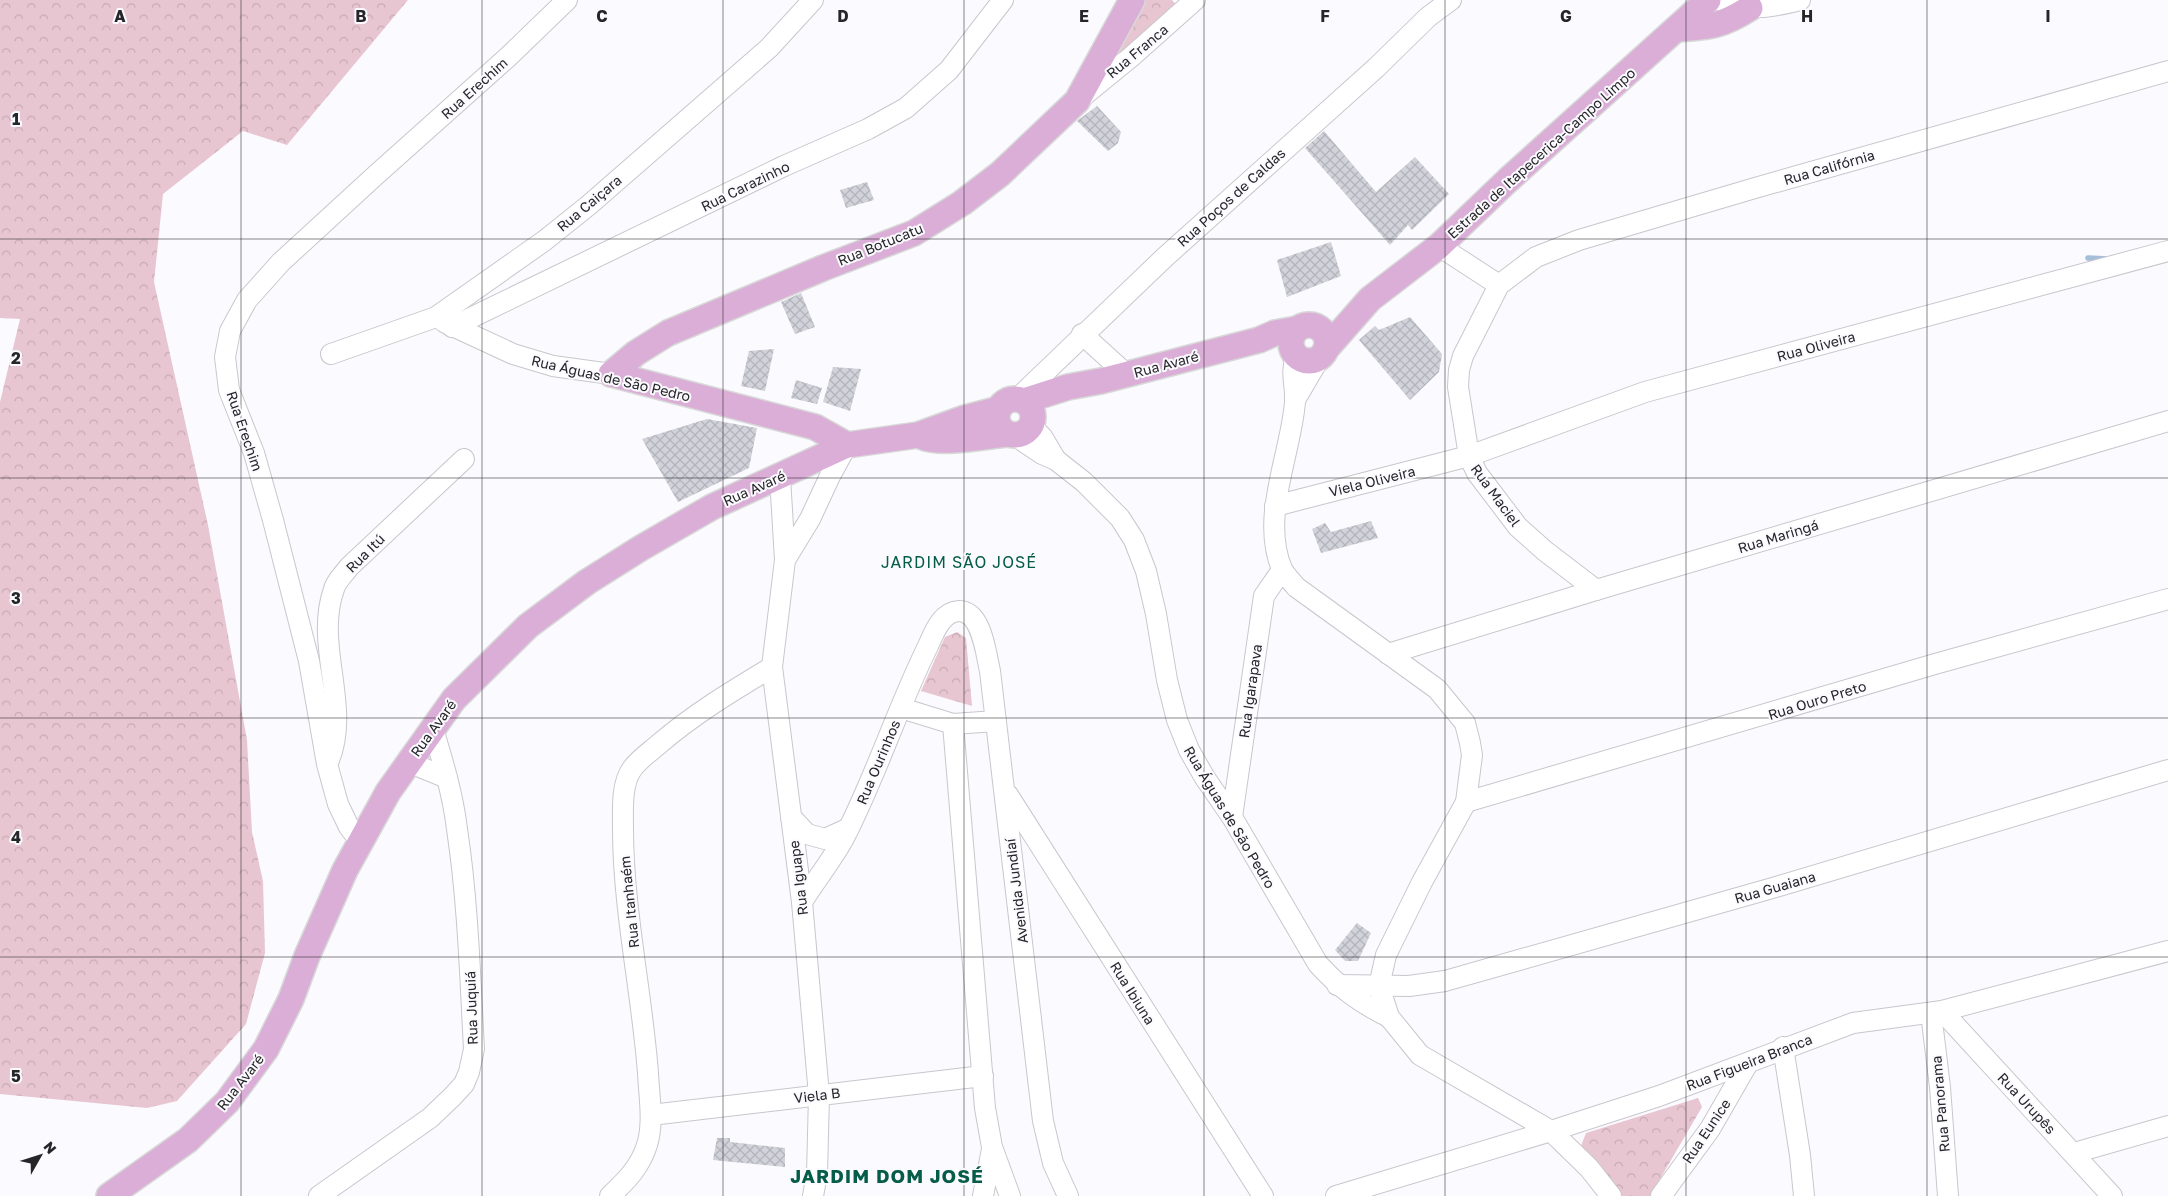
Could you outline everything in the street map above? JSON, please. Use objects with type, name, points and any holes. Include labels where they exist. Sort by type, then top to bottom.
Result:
[{"type":"main road","name":"Rua Botucatu","points":[[611,374],[636,354],[668,333],[922,228],[950,211],[1000,174],[1077,101],[1132,0]]},
{"type":"main road","name":"Estrada de Itapecerica-Campo Limpo","points":[[1306,345],[1439,246],[1514,174],[1708,0]]},
{"type":"main road","points":[[1677,29],[1710,28],[1729,21],[1760,5]]},
{"type":"main road","name":"Rua Avaré","points":[[109,1196],[188,1140],[227,1102],[266,1049],[291,999],[306,956],[345,870],[388,792],[454,700],[528,626],[555,605],[674,528],[712,506],[780,477],[847,444],[918,435],[955,421],[1018,417],[1068,387],[1100,382],[1231,347],[1306,345]]},
{"type":"main road","name":"Rua Águas de São Pedro","points":[[611,374],[815,427],[847,444]]},
{"type":"street","name":"Rua Erechim","points":[[360,841],[349,827],[338,804],[327,764],[309,661],[276,529],[254,452],[229,390],[225,357],[230,331],[247,300],[281,262],[508,58],[567,0]]},
{"type":"street","name":"Rua Caiçara","points":[[331,354],[444,322],[589,204],[769,48],[812,0]]},
{"type":"street","name":"Rua Carazinho","points":[[444,322],[868,129],[906,108],[948,70],[1003,0]]},
{"type":"street","name":"Rua Franca","points":[[1077,101],[1196,0]]},
{"type":"street","name":"Rua Poços de Caldas","points":[[1018,417],[1082,334],[1376,67],[1428,17],[1451,0]]},
{"type":"street","points":[[1720,0],[1760,5],[1800,0]]},
{"type":"street","name":"Rua Califórnia","points":[[1499,286],[1536,257],[1580,240],[1755,188],[2168,71]]},
{"type":"street","points":[[1439,246],[1499,286]]},
{"type":"street","name":"Rua Oliveira","points":[[1469,456],[1645,392],[2168,251]]},
{"type":"street","name":"Rua Maciel","points":[[1499,286],[1463,356],[1459,370],[1458,387],[1469,456],[1477,472],[1518,527],[1545,551],[1596,590]]},
{"type":"street","name":"Rua Águas de São Pedro","points":[[444,322],[513,354],[545,363],[611,374]]},
{"type":"street","points":[[1082,334],[1127,374]]},
{"type":"street","name":"Estrada de Itapecerica-Campo Limpo","points":[[1282,570],[1276,542],[1275,506],[1306,345]]},
{"type":"street","name":"Rua Águas de São Pedro","points":[[1018,417],[1042,454],[1056,460],[1105,502],[1120,518],[1134,540],[1146,571],[1156,614],[1167,680],[1177,720],[1189,750],[1205,778],[1232,817],[1318,964],[1337,985],[1393,1024]]},
{"type":"street","name":"Rua Maringá","points":[[1388,654],[1596,590],[2168,421]]},
{"type":"street","name":"Rua Iguape","points":[[784,560],[810,519],[847,444]]},
{"type":"street","name":"Viela Oliveira","points":[[1275,506],[1469,456]]},
{"type":"street","name":"Rua Itú","points":[[327,764],[333,749],[337,721],[327,623],[334,588],[349,567],[464,459]]},
{"type":"street","name":"Rua Iguape","points":[[780,477],[784,560],[772,667],[802,902],[819,1095],[816,1174],[813,1196]]},
{"type":"street","points":[[1282,570],[1296,587],[1437,689],[1465,723],[1472,754],[1466,802],[1422,882],[1386,955],[1379,986],[1393,1024],[1420,1055],[1454,1073],[1551,1132],[1589,1168],[1611,1196]]},
{"type":"street","name":"Rua Igarapava","points":[[1232,817],[1264,596],[1282,570]]},
{"type":"street","name":"Rua Ouro Preto","points":[[1466,802],[1935,664],[2168,599]]},
{"type":"street","name":"Avenida Jundiaí","points":[[944,617],[960,611],[968,614],[978,624],[990,671],[1043,1121],[1053,1163],[1068,1196]]},
{"type":"street","name":"Rua Ourinhos","points":[[802,902],[849,828],[927,648],[944,617]]},
{"type":"street","name":"Rua Itanhaém","points":[[610,1196],[631,1176],[640,1164],[648,1143],[650,1115],[647,1057],[623,851],[626,787],[630,771],[639,760],[681,725],[721,697],[772,667]]},
{"type":"street","points":[[901,708],[953,724],[996,721]]},
{"type":"street","points":[[953,724],[983,1076],[992,1147],[1010,1196]]},
{"type":"street","name":"Rua Juquiá","points":[[319,1196],[430,1118],[464,1084],[469,1072],[474,1048],[469,936],[457,828],[448,778],[433,729]]},
{"type":"street","points":[[408,762],[448,778]]},
{"type":"street","name":"Rua Guaiana","points":[[1379,986],[1409,986],[1445,981],[1776,887],[2168,770]]},
{"type":"street","name":"Rua Ibiuna","points":[[1004,790],[1263,1196]]},
{"type":"street","points":[[791,817],[807,834],[825,839],[849,828]]},
{"type":"street","name":"Rua Figueira Branca","points":[[1336,1196],[1551,1132],[1659,1096],[1748,1063],[1783,1047],[1853,1023],[1936,1012],[2168,951]]},
{"type":"street","points":[[1337,985],[1379,986]]},
{"type":"street","name":"Rua Urupês","points":[[1936,1012],[2074,1153],[2112,1196]]},
{"type":"street","name":"Rua Panorama","points":[[1936,1012],[1948,1196]]},
{"type":"street","points":[[1783,1047],[1800,1154],[1804,1196]]},
{"type":"street","name":"Rua Eunice","points":[[1660,1196],[1710,1129],[1748,1063]]},
{"type":"street","name":"Viela B","points":[[650,1115],[983,1076]]},
{"type":"street","points":[[2074,1153],[2168,1126]]},
{"type":"street","points":[[983,1196],[992,1147]]},
{"type":"green space","points":[[0,0],[408,0],[287,145],[243,131],[163,194],[154,282],[208,525],[247,740],[252,832],[263,881],[265,953],[246,1024],[177,1101],[147,1108],[0,1094],[0,402],[20,319],[0,318]]},
{"type":"green space","points":[[1134,0],[1172,0],[1180,9],[1087,81]]},
{"type":"green space","points":[[957,632],[966,638],[972,706],[921,691],[945,637]]},
{"type":"green space","points":[[1698,1098],[1702,1107],[1650,1196],[1620,1196],[1581,1146],[1586,1133]]},
{"type":"building","points":[[1097,106],[1121,132],[1118,143],[1108,151],[1077,121]]},
{"type":"building","points":[[1324,131],[1376,192],[1415,157],[1449,194],[1412,230],[1408,225],[1390,245],[1305,148]]},
{"type":"building","points":[[867,182],[874,200],[846,208],[840,190]]},
{"type":"building","points":[[1331,242],[1341,276],[1287,297],[1277,260]]},
{"type":"building","points":[[801,293],[815,327],[795,334],[781,302]]},
{"type":"building","points":[[1410,317],[1442,354],[1439,372],[1410,400],[1359,340],[1375,326],[1379,330]]},
{"type":"building","points":[[774,349],[765,391],[741,386],[749,351]]},
{"type":"building","points":[[833,367],[861,369],[850,411],[823,402]]},
{"type":"building","points":[[796,380],[822,388],[817,404],[791,398]]},
{"type":"building","points":[[707,419],[757,428],[749,468],[678,502],[642,439]]},
{"type":"building","points":[[1371,521],[1378,538],[1321,553],[1312,529],[1325,523],[1331,532]]},
{"type":"building","points":[[1357,923],[1371,933],[1358,961],[1345,961],[1335,950]]},
{"type":"building","points":[[717,1138],[730,1138],[730,1142],[785,1148],[785,1167],[713,1160]]},
{"type":"waterway","points":[[2088,258],[2108,259]]},
{"type":"district","name":"JARDIM SÃO JOSÉ","points":[[959,562]]},
{"type":"district","name":"JARDIM DOM JOSÉ","points":[[887,1175]]}]
